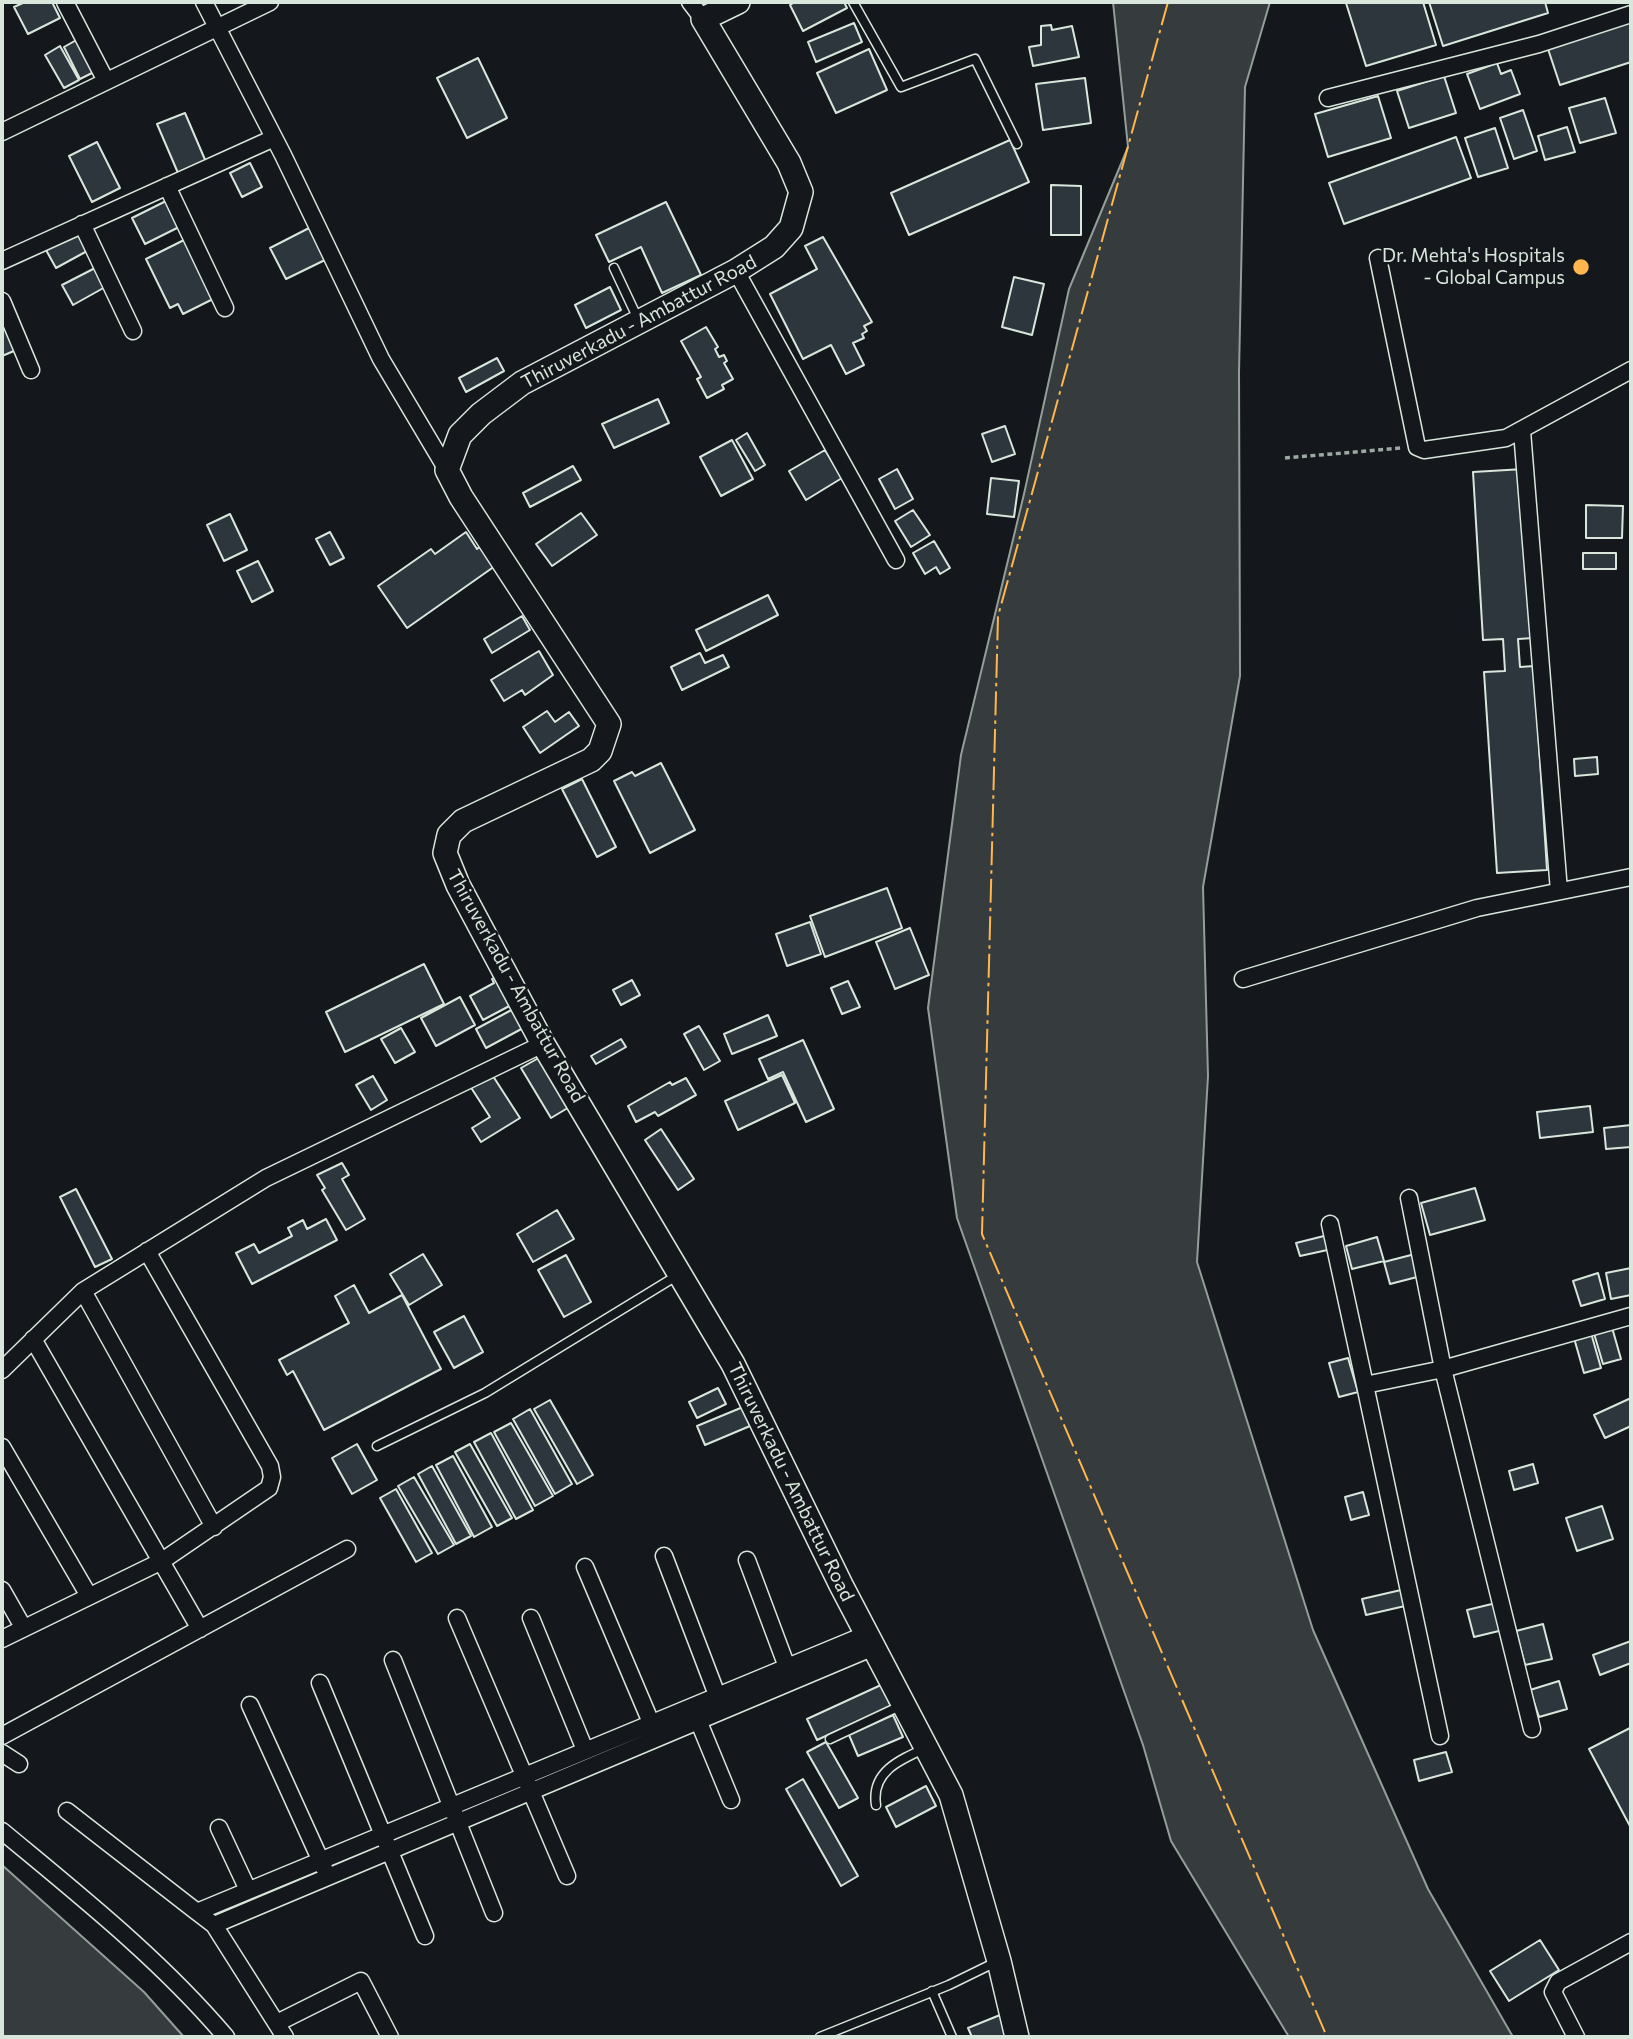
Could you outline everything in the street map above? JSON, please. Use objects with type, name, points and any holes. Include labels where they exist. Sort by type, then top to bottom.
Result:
[{"type":"main road","name":"Thiruverkadu - Ambattur Road","points":[[738,2],[696,11],[789,163],[801,192],[792,228],[774,247],[736,271],[522,383],[481,414],[460,435],[447,470],[461,498],[609,724],[600,751],[591,760],[463,821],[449,835],[445,853],[458,885],[543,1044],[733,1364],[951,1796],[999,1961],[1017,2037]]},
{"type":"street","points":[[65,2],[106,81]]},
{"type":"street","points":[[204,2],[274,138],[381,359],[447,470]]},
{"type":"street","points":[[2,132],[270,2]]},
{"type":"street","points":[[1328,98],[1539,44],[1626,11]]},
{"type":"street","points":[[2,261],[274,138]]},
{"type":"street","points":[[167,186],[225,308]]},
{"type":"street","points":[[82,225],[133,331]]},
{"type":"street","points":[[1378,258],[1417,447],[1424,450],[1506,438],[1631,370]]},
{"type":"street","points":[[736,271],[896,560]]},
{"type":"street","points":[[2,300],[31,370]]},
{"type":"street","points":[[1522,431],[1559,891]]},
{"type":"street","points":[[1243,979],[1477,908],[1631,877]]},
{"type":"street","points":[[2,1370],[83,1291],[266,1178],[543,1044]]},
{"type":"street","points":[[1409,1198],[1443,1369],[1532,1729]]},
{"type":"street","points":[[1330,1224],[1440,1736]]},
{"type":"street","points":[[2,1639],[162,1561],[263,1494],[272,1477],[270,1466],[147,1251]]},
{"type":"street","points":[[83,1291],[214,1527]]},
{"type":"street","points":[[1365,1385],[1443,1369],[1631,1316]]},
{"type":"street","points":[[33,1339],[200,1629]]},
{"type":"street","points":[[2,1447],[89,1596]]},
{"type":"street","points":[[2,1736],[347,1549]]},
{"type":"street","points":[[664,1556],[717,1695]]},
{"type":"street","points":[[747,1560],[790,1674]]},
{"type":"street","points":[[585,1567],[654,1730]]},
{"type":"street","points":[[2,1590],[23,1628]]},
{"type":"street","points":[[457,1618],[566,1876]]},
{"type":"street","points":[[531,1618],[585,1750]]},
{"type":"street","points":[[197,1912],[585,1750],[698,1720],[790,1674],[871,1640]]},
{"type":"street","points":[[393,1660],[494,1913]]},
{"type":"street","points":[[214,1925],[531,1791],[654,1730],[717,1695],[790,1674]]},
{"type":"street","points":[[320,1683],[425,1936]]},
{"type":"street","points":[[250,1704],[327,1877]]},
{"type":"street","points":[[698,1720],[730,1800]]},
{"type":"street","points":[[2,1753],[19,1764]]},
{"type":"street","points":[[67,1811],[214,1925],[281,2030],[360,1981],[390,2037]]},
{"type":"street","points":[[219,1828],[248,1890]]},
{"type":"street","points":[[2,1830],[141,1951],[226,2037]]},
{"type":"street","points":[[1576,2037],[1553,1992],[1558,1982],[1631,1942]]},
{"type":"lane","points":[[853,2],[901,87],[975,60],[1017,145]]},
{"type":"lane","points":[[614,268],[639,321]]},
{"type":"lane","points":[[377,1446],[485,1393],[589,1332],[680,1273]]},
{"type":"lane","points":[[830,1739],[905,1704]]},
{"type":"lane","points":[[876,1805],[874,1791],[878,1779],[895,1763],[926,1748]]},
{"type":"lane","points":[[820,2037],[999,1961]]},
{"type":"lane","points":[[932,1991],[952,2037]]},
{"type":"path","points":[[1285,458],[1417,447]]},
{"type":"shaded area","points":[[1113,2],[1270,2],[1245,87],[1239,372],[1240,676],[1203,887],[1208,1076],[1197,1262],[1313,1630],[1428,1889],[1513,2037],[1289,2037],[1171,1841],[1143,1745],[957,1218],[928,1008],[961,755],[1024,494],[1069,289],[1128,147]]},
{"type":"shaded area","points":[[2,1865],[144,1992],[184,2037],[2,2037]]},
{"type":"building","points":[[25,2],[52,2],[60,18],[28,34],[14,7]]},
{"type":"building","points":[[795,2],[844,2],[847,8],[803,31],[790,5]]},
{"type":"building","points":[[1423,2],[1436,45],[1366,66],[1346,3]]},
{"type":"building","points":[[1429,2],[1545,2],[1548,13],[1443,46]]},
{"type":"building","points":[[1631,22],[1631,62],[1560,85],[1548,49]]},
{"type":"building","points":[[854,23],[862,42],[816,62],[808,42]]},
{"type":"building","points":[[1051,25],[1052,30],[1072,26],[1079,57],[1033,66],[1029,47],[1041,45],[1041,26]]},
{"type":"building","points":[[80,38],[96,71],[80,79],[64,47]]},
{"type":"building","points":[[60,46],[79,80],[64,88],[45,55]]},
{"type":"building","points":[[869,49],[887,90],[836,113],[817,73]]},
{"type":"building","points":[[478,58],[507,118],[467,138],[437,78]]},
{"type":"building","points":[[1497,63],[1501,74],[1511,70],[1520,94],[1480,109],[1467,74]]},
{"type":"building","points":[[1444,76],[1456,113],[1409,128],[1397,91]]},
{"type":"building","points":[[1085,78],[1091,123],[1043,130],[1036,84]]},
{"type":"building","points":[[1378,96],[1391,138],[1328,157],[1315,114]]},
{"type":"building","points":[[1605,98],[1616,133],[1580,143],[1569,108]]},
{"type":"building","points":[[1523,110],[1537,151],[1514,159],[1500,118]]},
{"type":"building","points":[[185,113],[206,162],[178,173],[157,124]]},
{"type":"building","points":[[1567,127],[1575,152],[1545,160],[1538,136]]},
{"type":"building","points":[[1495,128],[1508,168],[1478,177],[1465,138]]},
{"type":"building","points":[[1456,137],[1471,178],[1344,224],[1329,183]]},
{"type":"building","points":[[1010,140],[1029,182],[909,235],[891,193]]},
{"type":"building","points":[[97,142],[120,188],[92,202],[69,156]]},
{"type":"building","points":[[250,163],[262,187],[242,197],[230,173]]},
{"type":"building","points":[[1051,185],[1081,186],[1081,235],[1051,235]]},
{"type":"building","points":[[166,201],[179,227],[145,244],[132,218]]},
{"type":"building","points":[[666,202],[701,275],[662,293],[641,247],[609,262],[596,235]]},
{"type":"building","points":[[311,227],[327,259],[286,279],[270,248]]},
{"type":"building","points":[[80,232],[89,250],[56,268],[46,250]]},
{"type":"building","points":[[823,237],[872,322],[864,326],[867,331],[862,334],[864,338],[853,343],[864,365],[846,374],[831,345],[803,359],[770,294],[817,269],[805,246]]},
{"type":"building","points":[[184,240],[213,299],[183,314],[178,304],[170,308],[146,259]]},
{"type":"building","points":[[97,267],[107,286],[73,305],[62,285]]},
{"type":"building","points":[[1014,277],[1044,284],[1032,335],[1002,327]]},
{"type":"building","points":[[610,287],[621,310],[586,328],[575,305]]},
{"type":"building","points":[[10,323],[21,348],[2,356],[2,327]]},
{"type":"building","points":[[706,327],[718,347],[715,349],[719,357],[724,355],[727,361],[724,363],[733,379],[722,385],[724,389],[707,398],[697,379],[701,377],[681,341]]},
{"type":"building","points":[[497,358],[504,371],[466,392],[459,378]]},
{"type":"building","points":[[658,399],[669,423],[614,448],[602,424]]},
{"type":"building","points":[[1005,426],[1015,454],[992,462],[982,434]]},
{"type":"building","points":[[747,433],[765,465],[755,471],[736,440]]},
{"type":"building","points":[[732,440],[753,479],[721,496],[700,457]]},
{"type":"building","points":[[825,450],[842,478],[806,500],[789,471]]},
{"type":"building","points":[[573,466],[581,480],[530,507],[523,493]]},
{"type":"building","points":[[897,469],[913,499],[895,509],[879,479]]},
{"type":"building","points":[[1524,469],[1534,638],[1518,639],[1520,667],[1534,666],[1547,870],[1497,873],[1484,672],[1505,671],[1503,639],[1483,640],[1473,472]]},
{"type":"building","points":[[991,478],[1019,481],[1014,517],[987,514]]},
{"type":"building","points":[[1586,505],[1623,506],[1622,538],[1586,538]]},
{"type":"building","points":[[913,510],[930,535],[911,547],[895,521]]},
{"type":"building","points":[[581,513],[597,535],[552,566],[536,544]]},
{"type":"building","points":[[230,514],[247,550],[224,561],[207,525]]},
{"type":"building","points":[[330,532],[344,558],[330,565],[316,539]]},
{"type":"building","points":[[466,532],[477,549],[481,546],[495,566],[407,628],[378,586],[431,549],[435,554]]},
{"type":"building","points":[[934,541],[950,568],[940,574],[936,567],[925,574],[913,553]]},
{"type":"building","points":[[1583,553],[1616,553],[1616,569],[1583,569]]},
{"type":"building","points":[[258,561],[273,591],[252,602],[237,571]]},
{"type":"building","points":[[768,595],[778,615],[706,651],[696,630]]},
{"type":"building","points":[[522,616],[530,630],[492,653],[484,639]]},
{"type":"building","points":[[539,651],[553,675],[525,695],[522,690],[504,701],[491,680]]},
{"type":"building","points":[[700,653],[705,663],[723,655],[729,667],[682,690],[671,667]]},
{"type":"building","points":[[547,711],[555,722],[569,712],[579,726],[540,753],[523,727]]},
{"type":"building","points":[[1597,757],[1598,774],[1575,776],[1574,759]]},
{"type":"building","points":[[661,763],[695,830],[650,853],[614,781],[632,772],[635,776]]},
{"type":"building","points":[[582,779],[616,847],[597,857],[562,789]]},
{"type":"building","points":[[887,888],[902,928],[825,957],[810,916]]},
{"type":"building","points":[[810,922],[821,954],[787,966],[776,934]]},
{"type":"building","points":[[910,928],[929,975],[895,989],[876,942]]},
{"type":"building","points":[[424,964],[444,1004],[345,1052],[326,1012]]},
{"type":"building","points":[[500,974],[515,1003],[483,1020],[470,996],[494,983],[492,979]]},
{"type":"building","points":[[632,980],[640,995],[621,1005],[613,990]]},
{"type":"building","points":[[848,981],[860,1007],[842,1014],[831,988]]},
{"type":"building","points":[[460,997],[475,1025],[436,1046],[421,1018]]},
{"type":"building","points":[[517,1007],[527,1026],[486,1048],[476,1029]]},
{"type":"building","points":[[768,1015],[777,1036],[732,1054],[724,1034]]},
{"type":"building","points":[[699,1026],[720,1061],[704,1070],[684,1034]]},
{"type":"building","points":[[401,1028],[415,1052],[395,1063],[381,1039]]},
{"type":"building","points":[[621,1039],[626,1047],[596,1064],[591,1056]]},
{"type":"building","points":[[803,1040],[834,1109],[806,1122],[783,1072],[768,1079],[759,1059]]},
{"type":"building","points":[[542,1056],[571,1106],[551,1118],[521,1068]]},
{"type":"building","points":[[491,1073],[520,1118],[481,1142],[472,1128],[490,1117],[470,1086]]},
{"type":"building","points":[[782,1075],[795,1103],[738,1130],[725,1101]]},
{"type":"building","points":[[373,1076],[387,1100],[371,1110],[356,1085]]},
{"type":"building","points":[[686,1078],[696,1095],[658,1116],[655,1112],[636,1122],[628,1106],[670,1082],[672,1085]]},
{"type":"building","points":[[1590,1106],[1593,1132],[1540,1138],[1537,1112]]},
{"type":"building","points":[[1631,1125],[1631,1147],[1606,1149],[1604,1128]]},
{"type":"building","points":[[661,1129],[694,1179],[678,1190],[645,1140]]},
{"type":"building","points":[[342,1163],[349,1175],[342,1179],[365,1219],[346,1230],[322,1190],[325,1188],[317,1175]]},
{"type":"building","points":[[1475,1188],[1485,1220],[1430,1235],[1421,1203]]},
{"type":"building","points":[[76,1189],[112,1259],[95,1267],[60,1197]]},
{"type":"building","points":[[557,1210],[574,1239],[533,1262],[517,1234]]},
{"type":"building","points":[[326,1219],[337,1240],[252,1284],[236,1253],[254,1244],[259,1253],[292,1236],[288,1228],[303,1220],[307,1229]]},
{"type":"building","points":[[1328,1235],[1332,1249],[1300,1256],[1296,1243]]},
{"type":"building","points":[[1377,1237],[1384,1261],[1352,1269],[1346,1246]]},
{"type":"building","points":[[423,1254],[442,1285],[409,1305],[390,1274]]},
{"type":"building","points":[[1415,1254],[1421,1276],[1390,1284],[1384,1262]]},
{"type":"building","points":[[566,1255],[591,1302],[564,1317],[538,1270]]},
{"type":"building","points":[[1631,1268],[1631,1295],[1611,1299],[1606,1273]]},
{"type":"building","points":[[1598,1273],[1605,1299],[1581,1306],[1573,1281]]},
{"type":"building","points":[[354,1285],[369,1313],[402,1295],[441,1369],[324,1430],[293,1371],[287,1375],[279,1360],[349,1323],[335,1296]]},
{"type":"building","points":[[464,1316],[483,1352],[454,1368],[434,1332]]},
{"type":"building","points":[[1611,1324],[1621,1359],[1603,1364],[1593,1330]]},
{"type":"building","points":[[1591,1333],[1601,1368],[1584,1373],[1574,1338]]},
{"type":"building","points":[[1348,1358],[1358,1392],[1339,1397],[1329,1363]]},
{"type":"building","points":[[718,1388],[726,1404],[697,1418],[689,1402]]},
{"type":"building","points":[[1631,1398],[1631,1426],[1605,1438],[1594,1415]]},
{"type":"building","points":[[550,1400],[593,1475],[577,1484],[534,1409]]},
{"type":"building","points":[[743,1407],[750,1426],[705,1445],[697,1426]]},
{"type":"building","points":[[530,1409],[572,1484],[555,1494],[513,1419]]},
{"type":"building","points":[[511,1423],[553,1496],[535,1506],[494,1432]]},
{"type":"building","points":[[491,1433],[533,1510],[516,1519],[474,1442]]},
{"type":"building","points":[[357,1444],[377,1480],[352,1494],[332,1458]]},
{"type":"building","points":[[470,1444],[512,1518],[497,1526],[455,1452]]},
{"type":"building","points":[[453,1456],[492,1527],[474,1537],[436,1465]]},
{"type":"building","points":[[1533,1464],[1538,1483],[1514,1490],[1509,1471]]},
{"type":"building","points":[[432,1466],[471,1536],[456,1544],[418,1474]]},
{"type":"building","points":[[414,1477],[454,1545],[438,1554],[398,1486]]},
{"type":"building","points":[[396,1489],[432,1553],[416,1562],[380,1498]]},
{"type":"building","points":[[1363,1492],[1369,1515],[1351,1520],[1345,1497]]},
{"type":"building","points":[[1602,1506],[1613,1539],[1577,1551],[1566,1518]]},
{"type":"building","points":[[1401,1590],[1405,1606],[1366,1615],[1362,1599]]},
{"type":"building","points":[[1496,1603],[1503,1630],[1474,1637],[1467,1610]]},
{"type":"building","points":[[1543,1624],[1552,1659],[1525,1665],[1516,1631]]},
{"type":"building","points":[[1631,1641],[1631,1663],[1600,1675],[1593,1655]]},
{"type":"building","points":[[1559,1681],[1567,1709],[1539,1717],[1530,1690]]},
{"type":"building","points":[[881,1685],[891,1706],[817,1740],[807,1719]]},
{"type":"building","points":[[893,1715],[903,1737],[858,1756],[849,1735]]},
{"type":"building","points":[[1630,1728],[1631,1731],[1631,1828],[1589,1749]]},
{"type":"building","points":[[826,1742],[858,1798],[839,1808],[807,1752]]},
{"type":"building","points":[[1446,1752],[1452,1772],[1419,1781],[1414,1760]]},
{"type":"building","points":[[803,1779],[858,1876],[841,1886],[786,1789]]},
{"type":"building","points":[[926,1786],[936,1806],[896,1827],[886,1807]]},
{"type":"building","points":[[1540,1940],[1559,1970],[1509,2001],[1490,1971]]},
{"type":"building","points":[[1000,2015],[1009,2037],[972,2037],[968,2028]]},
{"type":"power","points":[[1168,2],[998,616],[982,1234],[1327,2037]]},
{"type":"place","name":"Dr. Mehta's Hospitals - Global Campus","points":[[1581,267]]}]
